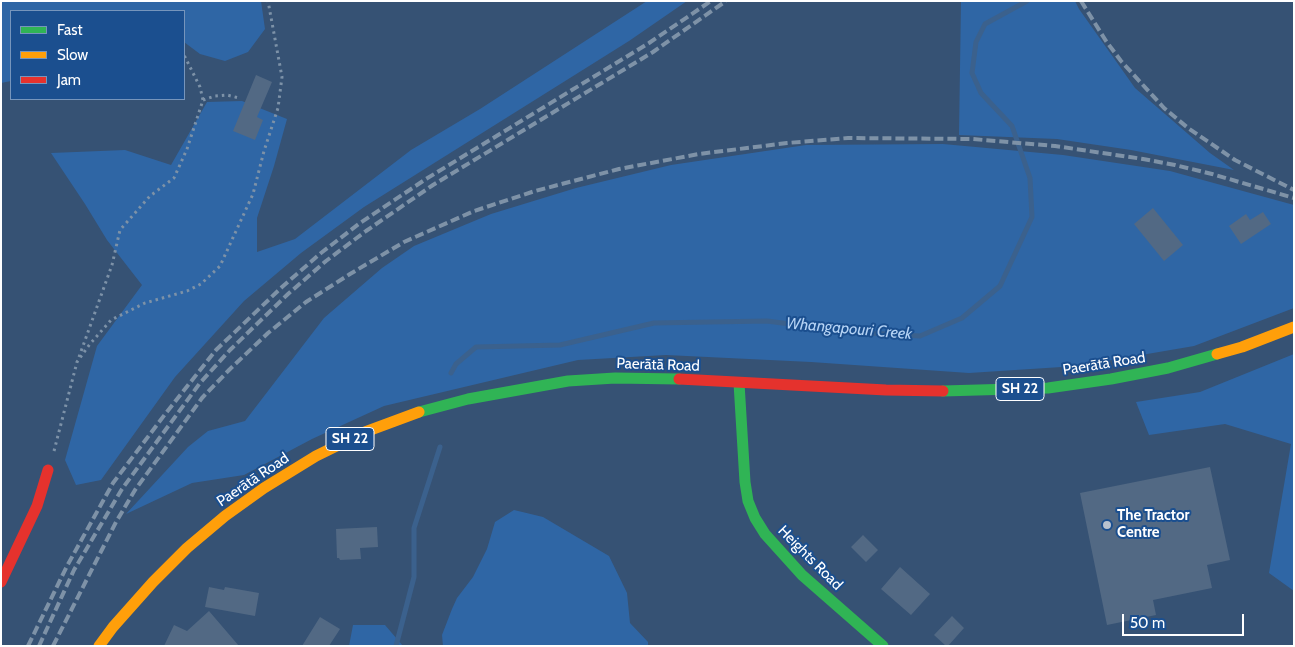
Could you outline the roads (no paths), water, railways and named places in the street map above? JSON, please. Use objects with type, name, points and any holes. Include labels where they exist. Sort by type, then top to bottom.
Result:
[{"type":"main road","name":"Paerātā Road","points":[[99,646],[113,627],[153,582],[225,516],[264,488],[316,456],[365,432],[418,412],[468,399],[568,381],[614,378],[886,390],[967,391],[1048,388],[1168,368],[1242,347],[1294,327]]},
{"type":"main road","name":"Heights Road","points":[[739,383],[745,482],[748,501],[755,518],[770,541],[802,575],[882,646]]},
{"type":"main road","points":[[1,582],[37,506],[48,470]]},
{"type":"waterway","name":"Whangapouri Creek","points":[[451,373],[456,364],[476,347],[560,345],[654,323],[767,321],[851,332],[920,336],[962,318],[1000,286],[1032,217],[1030,178],[1012,126],[981,93],[972,73],[976,42],[985,24],[1027,1]]},
{"type":"waterway","name":"Whangapouri Creek","points":[[396,646],[414,577],[414,528],[440,447]]},
{"type":"railway","points":[[28,646],[67,566],[113,483],[216,350],[282,287],[321,253],[360,223],[426,179],[649,43],[711,1]]},
{"type":"railway","points":[[39,646],[74,570],[122,489],[200,383],[230,350],[288,294],[326,261],[433,185],[653,52],[726,1]]},
{"type":"railway","points":[[1081,1],[1121,61],[1164,108],[1188,128],[1235,160],[1294,190]]},
{"type":"railway","points":[[53,646],[116,522],[135,490],[202,398],[229,370],[268,333],[306,302],[404,242],[474,211],[535,191],[619,169],[699,154],[787,143],[848,138],[972,139],[1055,146],[1175,165],[1294,198]]},
{"type":"place","name":"The Tractor Centre","points":[[1107,525]]}]
